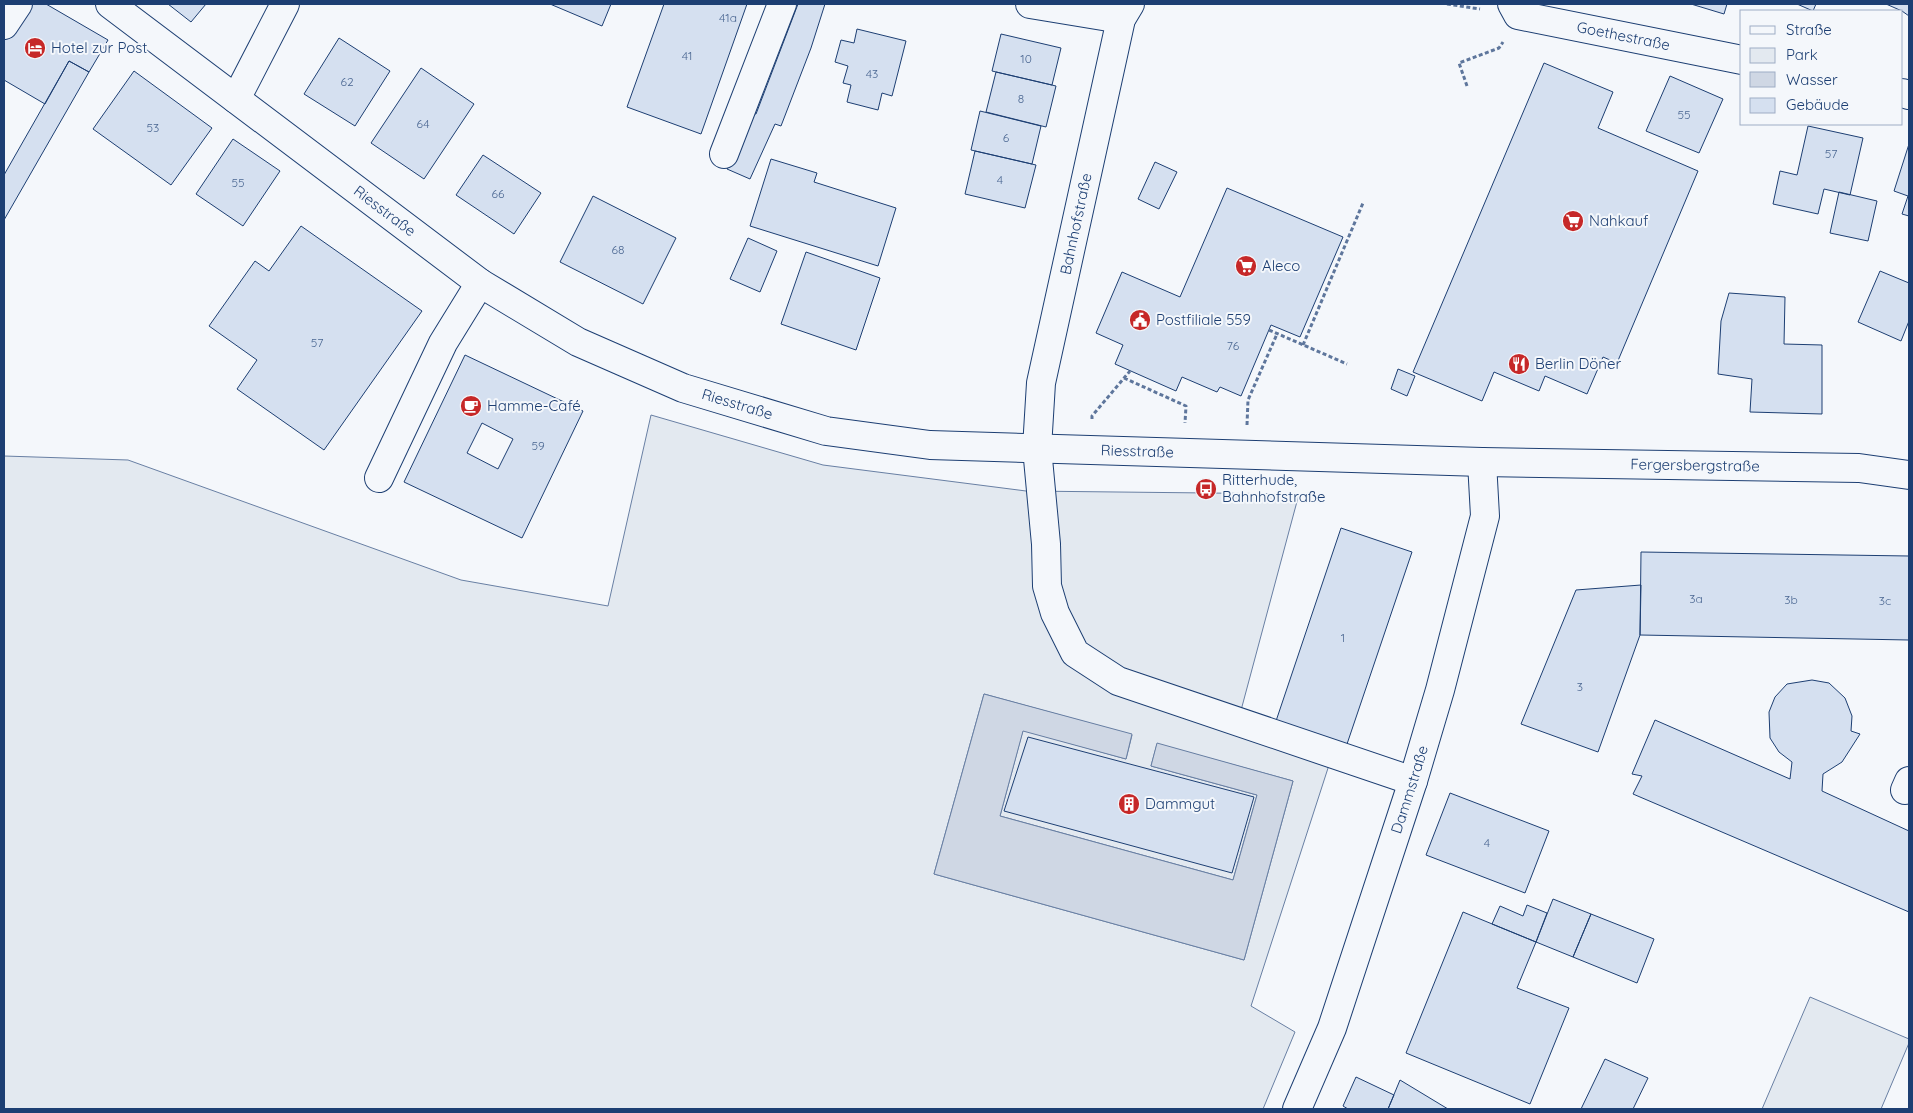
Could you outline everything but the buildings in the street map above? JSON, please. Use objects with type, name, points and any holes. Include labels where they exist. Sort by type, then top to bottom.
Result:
[{"type":"main road","points":[[4,24],[18,4]]},
{"type":"main road","name":"Riesstraße","points":[[110,4],[480,283],[578,342],[683,388],[826,431],[930,445],[1482,462]]},
{"type":"main road","points":[[236,99],[285,4]]},
{"type":"main road","points":[[724,154],[782,4]]},
{"type":"main road","points":[[1030,4],[1126,11]]},
{"type":"main road","name":"Goethestraße","points":[[1515,9],[1740,60]]},
{"type":"main road","name":"Bahnhofstraße","points":[[1126,11],[1041,382],[1037,448],[1046,544],[1047,586],[1055,613],[1075,653],[1118,681],[1413,781]]},
{"type":"main road","points":[[379,478],[443,343],[480,283]]},
{"type":"main road","name":"Dammstraße","points":[[1297,1109],[1332,1028],[1413,781],[1440,690],[1485,516],[1482,462]]},
{"type":"main road","name":"Fergersbergstraße","points":[[1482,462],[1859,468],[1909,475]]},
{"type":"path","points":[[1467,86],[1459,63],[1499,48],[1515,9]]},
{"type":"path","points":[[1303,345],[1363,203]]},
{"type":"path","points":[[1269,330],[1348,364]]},
{"type":"path","points":[[1247,455],[1248,400],[1279,334],[1283,330]]},
{"type":"path","points":[[1090,450],[1092,416],[1130,371]]},
{"type":"path","points":[[1124,378],[1186,406],[1184,453]]},
{"type":"green space","points":[[651,415],[823,465],[1026,491],[1299,494],[1236,729],[1329,765],[1251,1006],[1295,1032],[1263,1109],[4,1109],[4,456],[128,460],[461,580],[608,606]],"holes":[[[984,694],[1132,735],[1126,759],[1023,730],[1000,816],[1233,880],[1257,795],[1151,766],[1157,744],[1293,781],[1244,960],[934,874]]]},
{"type":"green space","points":[[1810,997],[1909,1039],[1881,1109],[1762,1109]]},
{"type":"water","points":[[984,694],[1132,734],[1126,759],[1023,731],[1000,816],[1233,880],[1257,795],[1151,766],[1157,743],[1293,781],[1244,960],[934,874]]},
{"type":"place","name":"Hotel zur Post","points":[[35,48]]},
{"type":"place","name":"Nahkauf","points":[[1573,221]]},
{"type":"place","name":"Aleco","points":[[1246,266]]},
{"type":"place","name":"Postfiliale 559","points":[[1140,320]]},
{"type":"place","name":"Berlin Döner","points":[[1519,364]]},
{"type":"place","name":"Hamme-Café","points":[[471,406]]},
{"type":"place","name":"Ritterhude, Bahnhofstraße","points":[[1206,489]]},
{"type":"place","name":"Dammgut","points":[[1129,804]]}]
